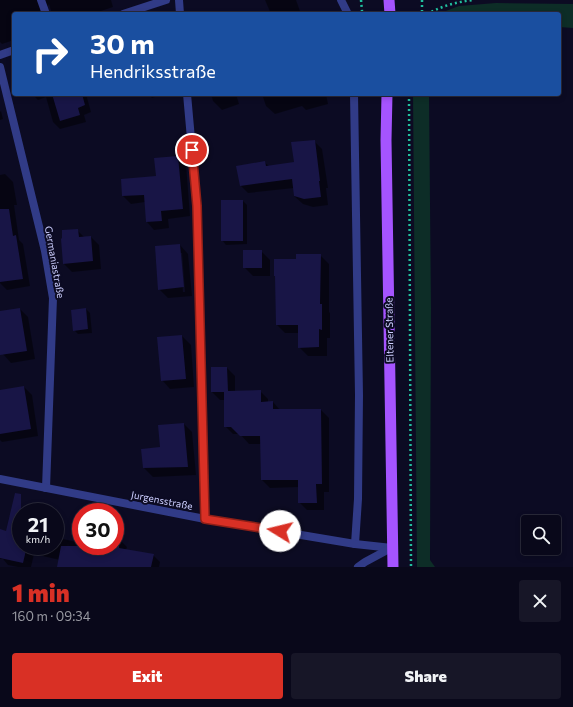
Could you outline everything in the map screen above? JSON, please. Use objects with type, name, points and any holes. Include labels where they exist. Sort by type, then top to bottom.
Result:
[{"type":"main road","points":[[389,0],[390,12]]},
{"type":"main road","name":"Eltener Straße","points":[[387,96],[386,140],[393,567]]},
{"type":"street","points":[[41,0],[45,12]]},
{"type":"street","points":[[129,12],[166,0]]},
{"type":"street","points":[[179,0],[180,12]]},
{"type":"street","points":[[341,0],[347,12]]},
{"type":"street","points":[[0,55],[12,51]]},
{"type":"street","name":"Germaniastraße","points":[[0,67],[45,251],[53,298],[46,488]]},
{"type":"street","points":[[187,96],[197,206],[205,519]]},
{"type":"street","points":[[354,96],[359,395],[358,499],[355,544]]},
{"type":"street","name":"Jurgensstraße","points":[[0,479],[205,519],[355,544],[392,548]]},
{"type":"street","points":[[358,567],[392,548]]},
{"type":"path","points":[[362,0],[362,12]]},
{"type":"path","points":[[422,0],[422,12]]},
{"type":"path","points":[[431,12],[445,5],[473,0]]},
{"type":"path","points":[[409,96],[411,567]]},
{"type":"green space","points":[[496,3],[573,4],[573,28],[561,27],[561,12],[443,12],[459,6]]},
{"type":"green space","points":[[413,96],[429,96],[431,308],[430,560],[435,567],[417,567]]},
{"type":"building","points":[[53,96],[83,96],[85,105],[78,108],[80,115],[60,121]]},
{"type":"building","points":[[315,140],[321,197],[304,199],[294,196],[292,179],[240,186],[236,166],[265,161],[266,166],[294,162],[291,142]]},
{"type":"building","points":[[178,156],[183,209],[161,211],[162,221],[146,222],[144,195],[122,196],[121,179],[156,176],[154,158]]},
{"type":"building","points":[[221,200],[243,200],[243,241],[221,241]]},
{"type":"building","points":[[0,209],[9,209],[13,236],[16,235],[23,279],[0,282]]},
{"type":"building","points":[[78,229],[79,237],[91,236],[93,261],[63,264],[61,239],[62,230]]},
{"type":"building","points":[[180,244],[184,287],[158,290],[155,246]]},
{"type":"building","points":[[243,250],[262,250],[262,268],[243,268]]},
{"type":"building","points":[[296,254],[321,254],[320,304],[322,304],[322,330],[319,329],[319,347],[298,348],[298,325],[276,325],[274,259],[296,259]]},
{"type":"building","points":[[20,308],[27,351],[0,355],[0,311]]},
{"type":"building","points":[[86,308],[88,329],[73,331],[71,310]]},
{"type":"building","points":[[182,335],[186,379],[161,381],[157,337]]},
{"type":"building","points":[[211,367],[227,367],[228,391],[261,390],[261,402],[273,401],[273,409],[321,409],[322,484],[316,484],[317,503],[298,503],[298,480],[261,480],[260,436],[240,436],[231,427],[224,427],[224,392],[211,392]]},
{"type":"building","points":[[24,386],[31,429],[0,434],[0,390]]},
{"type":"building","points":[[184,423],[188,467],[143,468],[141,449],[160,447],[158,425]]},
{"type":"building","points":[[15,493],[21,494],[21,503],[13,503]]},
{"type":"building","points":[[12,506],[12,555],[25,555],[23,563],[0,558],[0,529],[6,531]]},
{"type":"building","points":[[64,546],[72,546],[72,555],[124,555],[124,549],[154,554],[151,567],[57,567],[59,555],[64,555]]},
{"type":"route","points":[[192,150],[197,206],[205,519],[280,531]]}]
